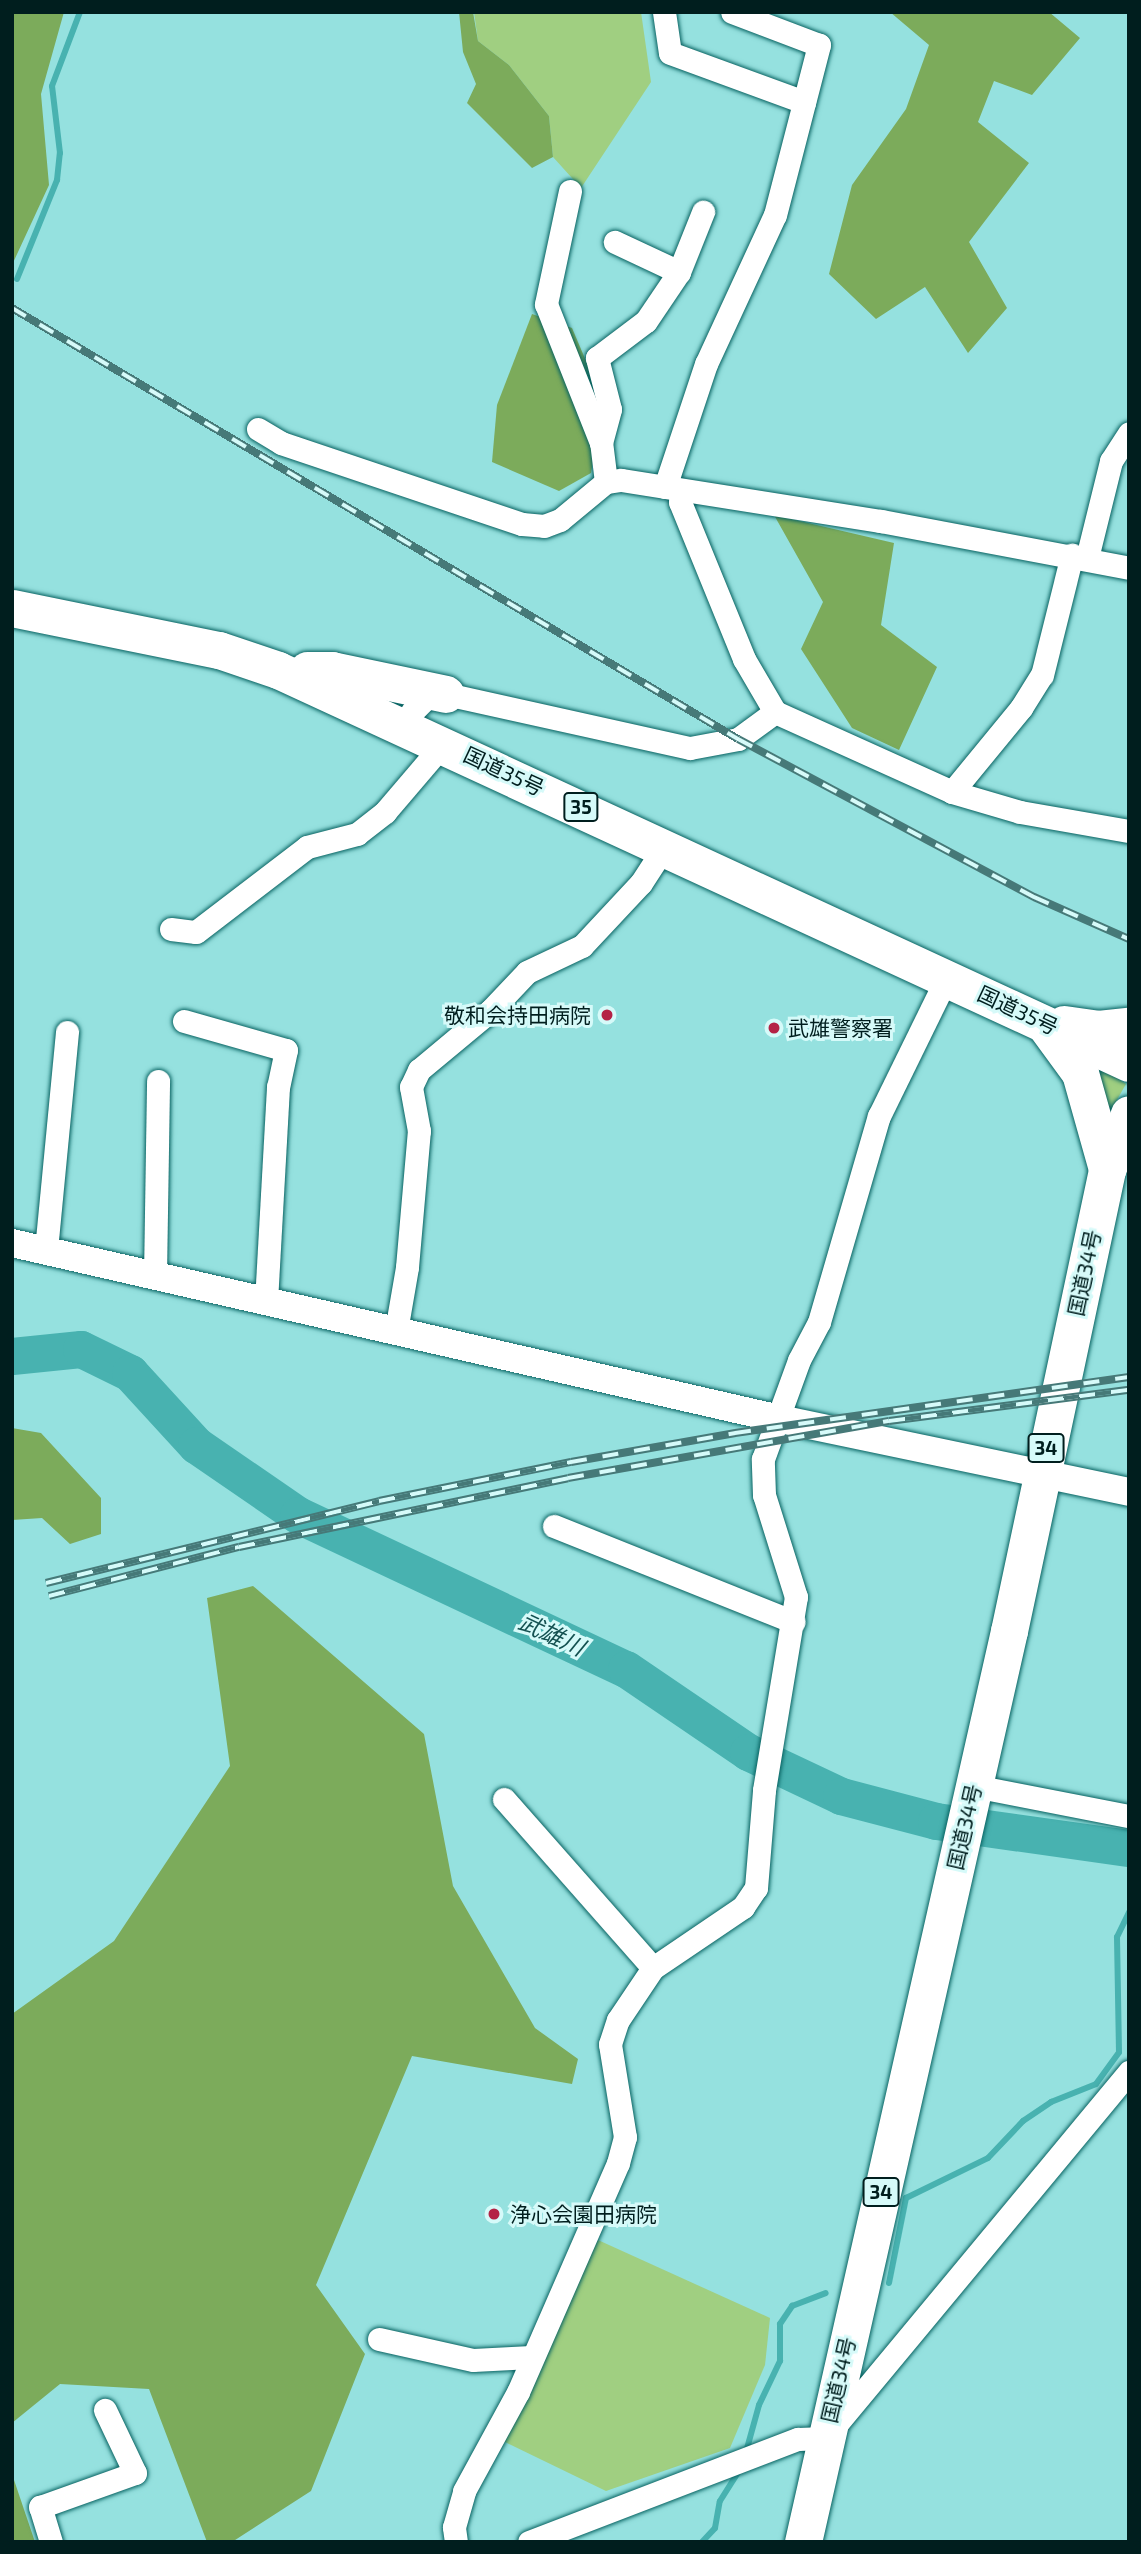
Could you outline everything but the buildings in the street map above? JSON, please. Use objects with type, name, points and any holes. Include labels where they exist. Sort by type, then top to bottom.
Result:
[{"type":"highway","name":"国道35号","points":[[12,608],[219,650],[278,670],[444,743],[1129,1063]]},
{"type":"highway","points":[[278,670],[332,670],[446,694]]},
{"type":"highway","points":[[1042,1021],[1098,1028],[1129,1026]]},
{"type":"highway","points":[[1042,1021],[1080,1073],[1118,1159]]},
{"type":"highway","name":"国道34号","points":[[803,2542],[974,1786],[1040,1473],[1129,1114]]},
{"type":"street","points":[[664,12],[670,52],[804,102]]},
{"type":"street","points":[[732,12],[819,45],[775,215],[706,364],[673,489],[744,659],[775,712],[952,792],[1020,812],[1129,831]]},
{"type":"street","points":[[570,191],[546,304],[601,443],[606,482]]},
{"type":"street","points":[[601,443],[610,409],[597,358],[646,321],[679,272],[703,212]]},
{"type":"street","points":[[615,242],[679,272]]},
{"type":"street","points":[[258,429],[281,443],[522,524],[544,526],[560,520],[606,482],[621,480],[1079,557],[1129,568]]},
{"type":"street","points":[[952,792],[1021,708],[1042,675],[1111,461],[1129,433]]},
{"type":"street","points":[[407,726],[412,712],[425,699],[446,694],[691,748],[737,739],[775,712]]},
{"type":"street","points":[[171,929],[196,932],[307,847],[357,834],[385,812],[444,743]]},
{"type":"street","points":[[396,1331],[407,1267],[419,1131],[411,1087],[419,1070],[491,1010],[527,972],[582,946],[641,883],[665,846]]},
{"type":"street","points":[[456,2542],[454,2527],[464,2491],[518,2392],[531,2357],[618,2164],[625,2137],[610,2044],[618,2020],[653,1968],[733,1916],[756,1888],[764,1790],[794,1622],[796,1597],[764,1494],[763,1459],[780,1419],[799,1360],[819,1322],[878,1116],[947,977]]},
{"type":"street","points":[[184,1021],[286,1050],[278,1087],[266,1301]]},
{"type":"street","points":[[46,1250],[67,1032]]},
{"type":"street","points":[[155,1276],[158,1081]]},
{"type":"street","points":[[12,1243],[780,1419],[1129,1492]]},
{"type":"street","points":[[554,1526],[794,1622]]},
{"type":"street","points":[[974,1786],[1129,1816]]},
{"type":"street","points":[[504,1799],[653,1968]]},
{"type":"street","points":[[529,2542],[798,2438],[825,2438],[1129,2072]]},
{"type":"street","points":[[379,2339],[473,2360],[531,2357]]},
{"type":"street","points":[[51,2542],[40,2507],[135,2473],[105,2410]]},
{"type":"green space","points":[[12,12],[64,12],[41,94],[49,185],[12,265]]},
{"type":"green space","points":[[459,12],[473,12],[478,41],[509,65],[549,116],[553,157],[532,168],[467,103],[476,84],[463,52]]},
{"type":"green space","points":[[474,12],[641,12],[651,82],[581,188],[553,157],[549,116],[509,65],[478,41]]},
{"type":"green space","points":[[890,12],[1049,12],[1080,38],[1032,95],[994,81],[978,122],[1029,163],[969,242],[1007,308],[968,353],[925,287],[876,319],[829,274],[852,185],[906,109],[929,45]]},
{"type":"green space","points":[[532,314],[572,328],[603,401],[591,473],[559,491],[492,462],[497,405]]},
{"type":"green space","points":[[774,515],[894,543],[881,625],[937,667],[899,750],[852,728],[801,649],[823,602]]},
{"type":"green space","points":[[1085,1057],[1126,1084],[1106,1119]]},
{"type":"green space","points":[[12,1428],[41,1433],[101,1498],[101,1534],[70,1544],[42,1518],[12,1520]]},
{"type":"green space","points":[[253,1586],[424,1734],[453,1886],[535,2028],[578,2059],[572,2084],[412,2056],[316,2285],[365,2354],[311,2491],[232,2542],[207,2542],[149,2389],[60,2384],[12,2423],[12,2014],[114,1941],[230,1766],[207,1598]]},
{"type":"green space","points":[[598,2240],[770,2318],[765,2365],[730,2448],[606,2491],[503,2441]]},
{"type":"green space","points":[[12,2474],[35,2542],[12,2542]]},
{"type":"waterway","points":[[17,279],[57,180],[60,153],[52,86],[80,12]]},
{"type":"waterway","name":"武雄川","points":[[12,1356],[81,1349],[130,1373],[196,1445],[298,1515],[626,1669],[748,1752],[841,1796],[936,1821],[1129,1848]]},
{"type":"waterway","points":[[889,2283],[906,2198],[988,2158],[1023,2121],[1051,2102],[1096,2084],[1119,2052],[1117,1937],[1129,1912]]},
{"type":"waterway","points":[[746,2452],[759,2405],[780,2361],[780,2324],[792,2306],[826,2293]]},
{"type":"waterway","points":[[702,2542],[715,2528],[720,2501],[742,2466]]},
{"type":"railway","points":[[12,308],[738,739],[1034,897],[1129,939]]},
{"type":"railway","points":[[46,1583],[379,1501],[571,1462],[735,1433],[1129,1377]]},
{"type":"railway","points":[[49,1596],[239,1547],[568,1478],[889,1421],[1129,1390]]},
{"type":"place","name":"敬和会持田病院","points":[[607,1015]]},
{"type":"place","name":"武雄警察署","points":[[774,1028]]},
{"type":"place","name":"浄心会園田病院","points":[[494,2214]]}]
